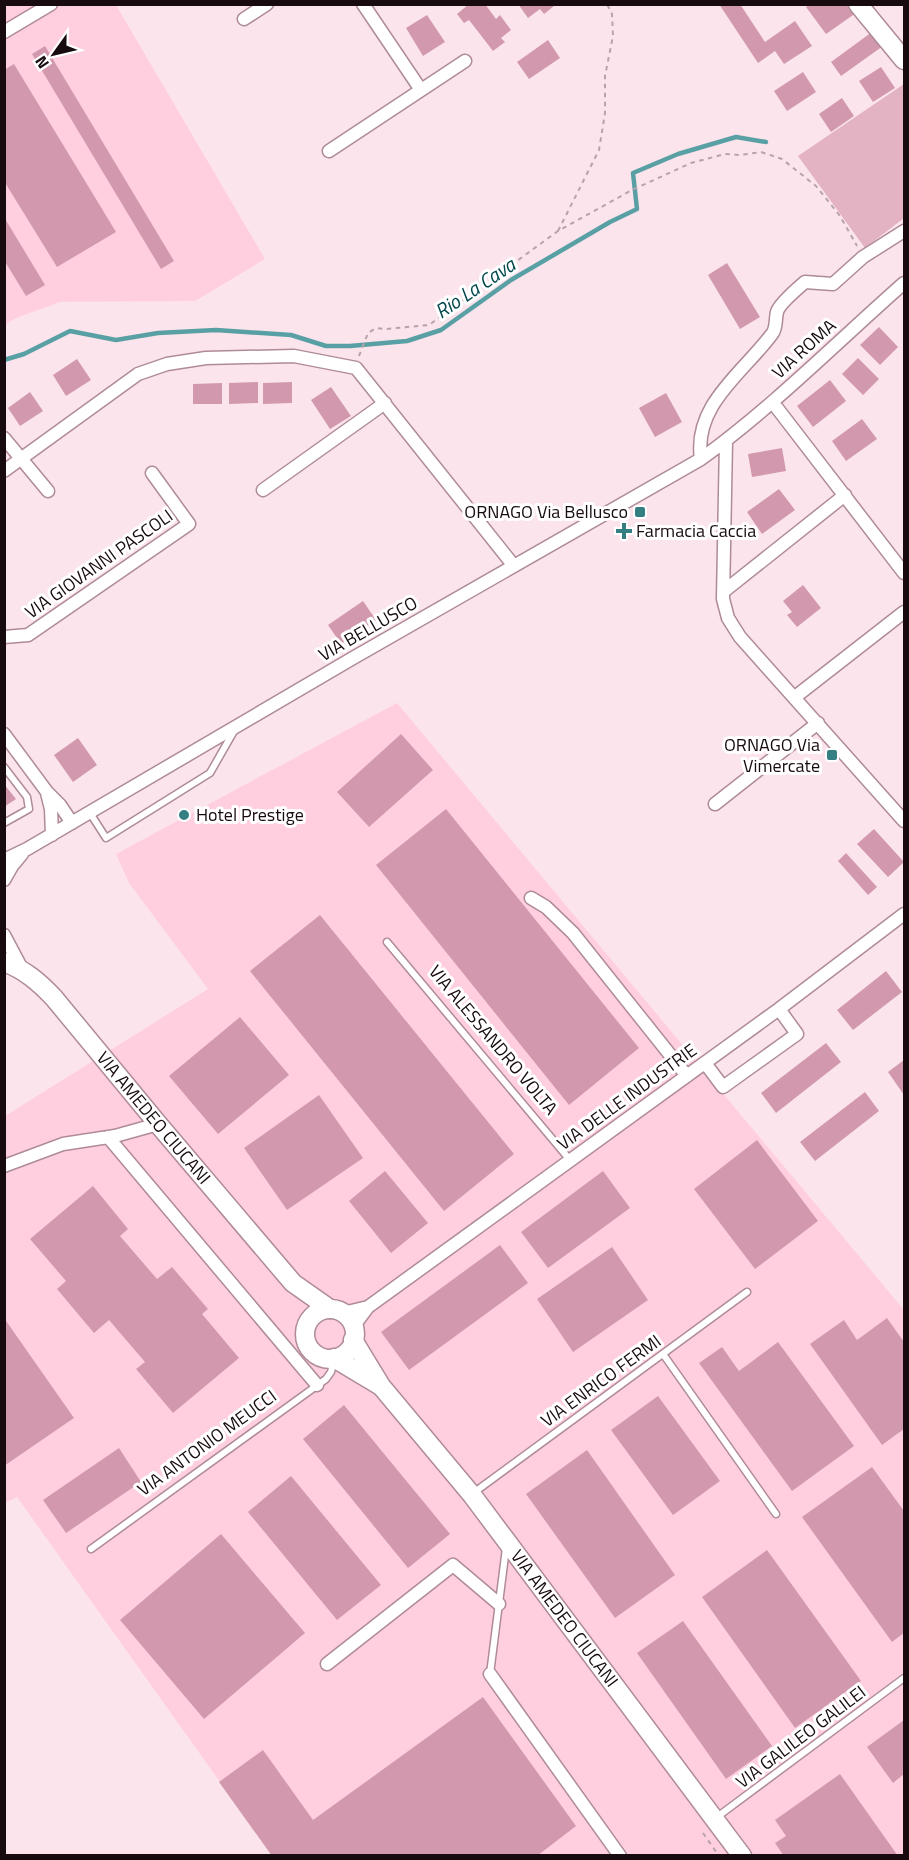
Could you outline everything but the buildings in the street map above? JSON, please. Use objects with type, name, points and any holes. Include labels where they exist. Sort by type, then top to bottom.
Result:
[{"type":"main road","points":[[858,4],[904,60]]},
{"type":"main road","name":"VIA AMEDEO CIUCANI","points":[[4,962],[22,969],[44,987],[293,1282],[345,1322],[381,1386],[472,1495],[742,1856]]},
{"type":"main road","name":"VIA AMEDEO CIUCANI","points":[[293,1282],[304,1308],[307,1323],[305,1337],[310,1349],[322,1357],[334,1358],[381,1386]]},
{"type":"main road","points":[[307,1323],[317,1312],[345,1322],[346,1352],[334,1358]]},
{"type":"street","points":[[4,32],[51,4]]},
{"type":"street","points":[[244,19],[267,4]]},
{"type":"street","points":[[363,4],[421,90]]},
{"type":"street","points":[[329,151],[465,61]]},
{"type":"street","points":[[701,459],[699,444],[708,414],[720,394],[775,332],[777,310],[805,282],[832,284],[863,257],[904,231]]},
{"type":"street","name":"VIA ROMA","points":[[726,441],[904,283]]},
{"type":"street","points":[[4,471],[138,374],[167,364],[206,358],[294,356],[356,368],[514,566]]},
{"type":"street","points":[[263,490],[385,403]]},
{"type":"street","points":[[777,408],[904,573]]},
{"type":"street","points":[[4,438],[48,492]]},
{"type":"street","points":[[726,441],[723,592],[725,611],[731,625],[904,821]]},
{"type":"street","name":"VIA BELLUSCO","points":[[4,860],[52,835],[701,459],[726,441]]},
{"type":"street","name":"VIA GIOVANNI PASCOLI","points":[[4,637],[28,635],[189,524],[152,472]]},
{"type":"street","points":[[723,592],[845,495]]},
{"type":"street","points":[[795,697],[904,612]]},
{"type":"street","points":[[715,804],[818,723]]},
{"type":"street","points":[[4,734],[9,748],[60,805],[72,823]]},
{"type":"street","points":[[47,792],[51,809],[52,835]]},
{"type":"street","name":"VIA BELLUSCO","points":[[4,880],[12,866],[27,849]]},
{"type":"street","points":[[531,898],[546,907],[573,933],[687,1076]]},
{"type":"street","name":"VIA DELLE INDUSTRIE","points":[[345,1322],[779,1009],[904,914]]},
{"type":"street","points":[[4,935],[22,969]]},
{"type":"street","points":[[705,1063],[723,1087],[798,1034],[779,1009]]},
{"type":"street","points":[[4,1166],[63,1144],[108,1137],[158,1124]]},
{"type":"street","points":[[108,1137],[316,1386]]},
{"type":"street","points":[[327,1664],[453,1564],[499,1604]]},
{"type":"street","points":[[490,1674],[620,1856]]},
{"type":"lane","points":[[90,813],[106,838],[210,773],[237,726]]},
{"type":"lane","points":[[4,766],[27,797],[29,809],[4,823]]},
{"type":"lane","name":"VIA ALESSANDRO VOLTA","points":[[387,942],[570,1160]]},
{"type":"lane","name":"VIA ENRICO FERMI","points":[[472,1495],[747,1292]]},
{"type":"lane","points":[[663,1354],[776,1514]]},
{"type":"lane","name":"VIA ANTONIO MEUCCI","points":[[91,1549],[330,1375],[334,1358]]},
{"type":"lane","points":[[490,1674],[507,1542]]},
{"type":"lane","name":"VIA GALILEO GALILEI","points":[[715,1819],[904,1678]]},
{"type":"path","points":[[558,231],[599,150],[605,113],[605,76],[614,36],[612,14],[607,4]]},
{"type":"path","points":[[359,355],[368,333],[376,328],[429,325],[558,231],[632,190],[691,163],[725,154],[740,155],[761,152],[782,159],[816,186],[840,216],[863,257]]},
{"type":"shaded area","points":[[5,5],[116,5],[265,259],[195,301],[60,302],[16,318],[5,325]]},
{"type":"shaded area","points":[[904,84],[904,218],[865,248],[798,156]]},
{"type":"shaded area","points":[[397,703],[904,1310],[904,1855],[272,1855],[17,1497],[5,1503],[5,1116],[208,989],[129,883],[116,854]]},
{"type":"waterway","name":"Rio La Cava","points":[[4,360],[24,354],[70,331],[116,340],[158,333],[216,330],[291,335],[326,346],[407,341],[441,330],[511,280],[610,222],[637,209],[633,173],[678,154],[736,137],[766,142]]},
{"type":"place","name":"ORNAGO Via Bellusco","points":[[640,512]]},
{"type":"place","name":"Farmacia Caccia","points":[[624,531]]},
{"type":"place","name":"ORNAGO Via Vimercate","points":[[832,755]]},
{"type":"place","name":"Hotel Prestige","points":[[184,815]]}]
